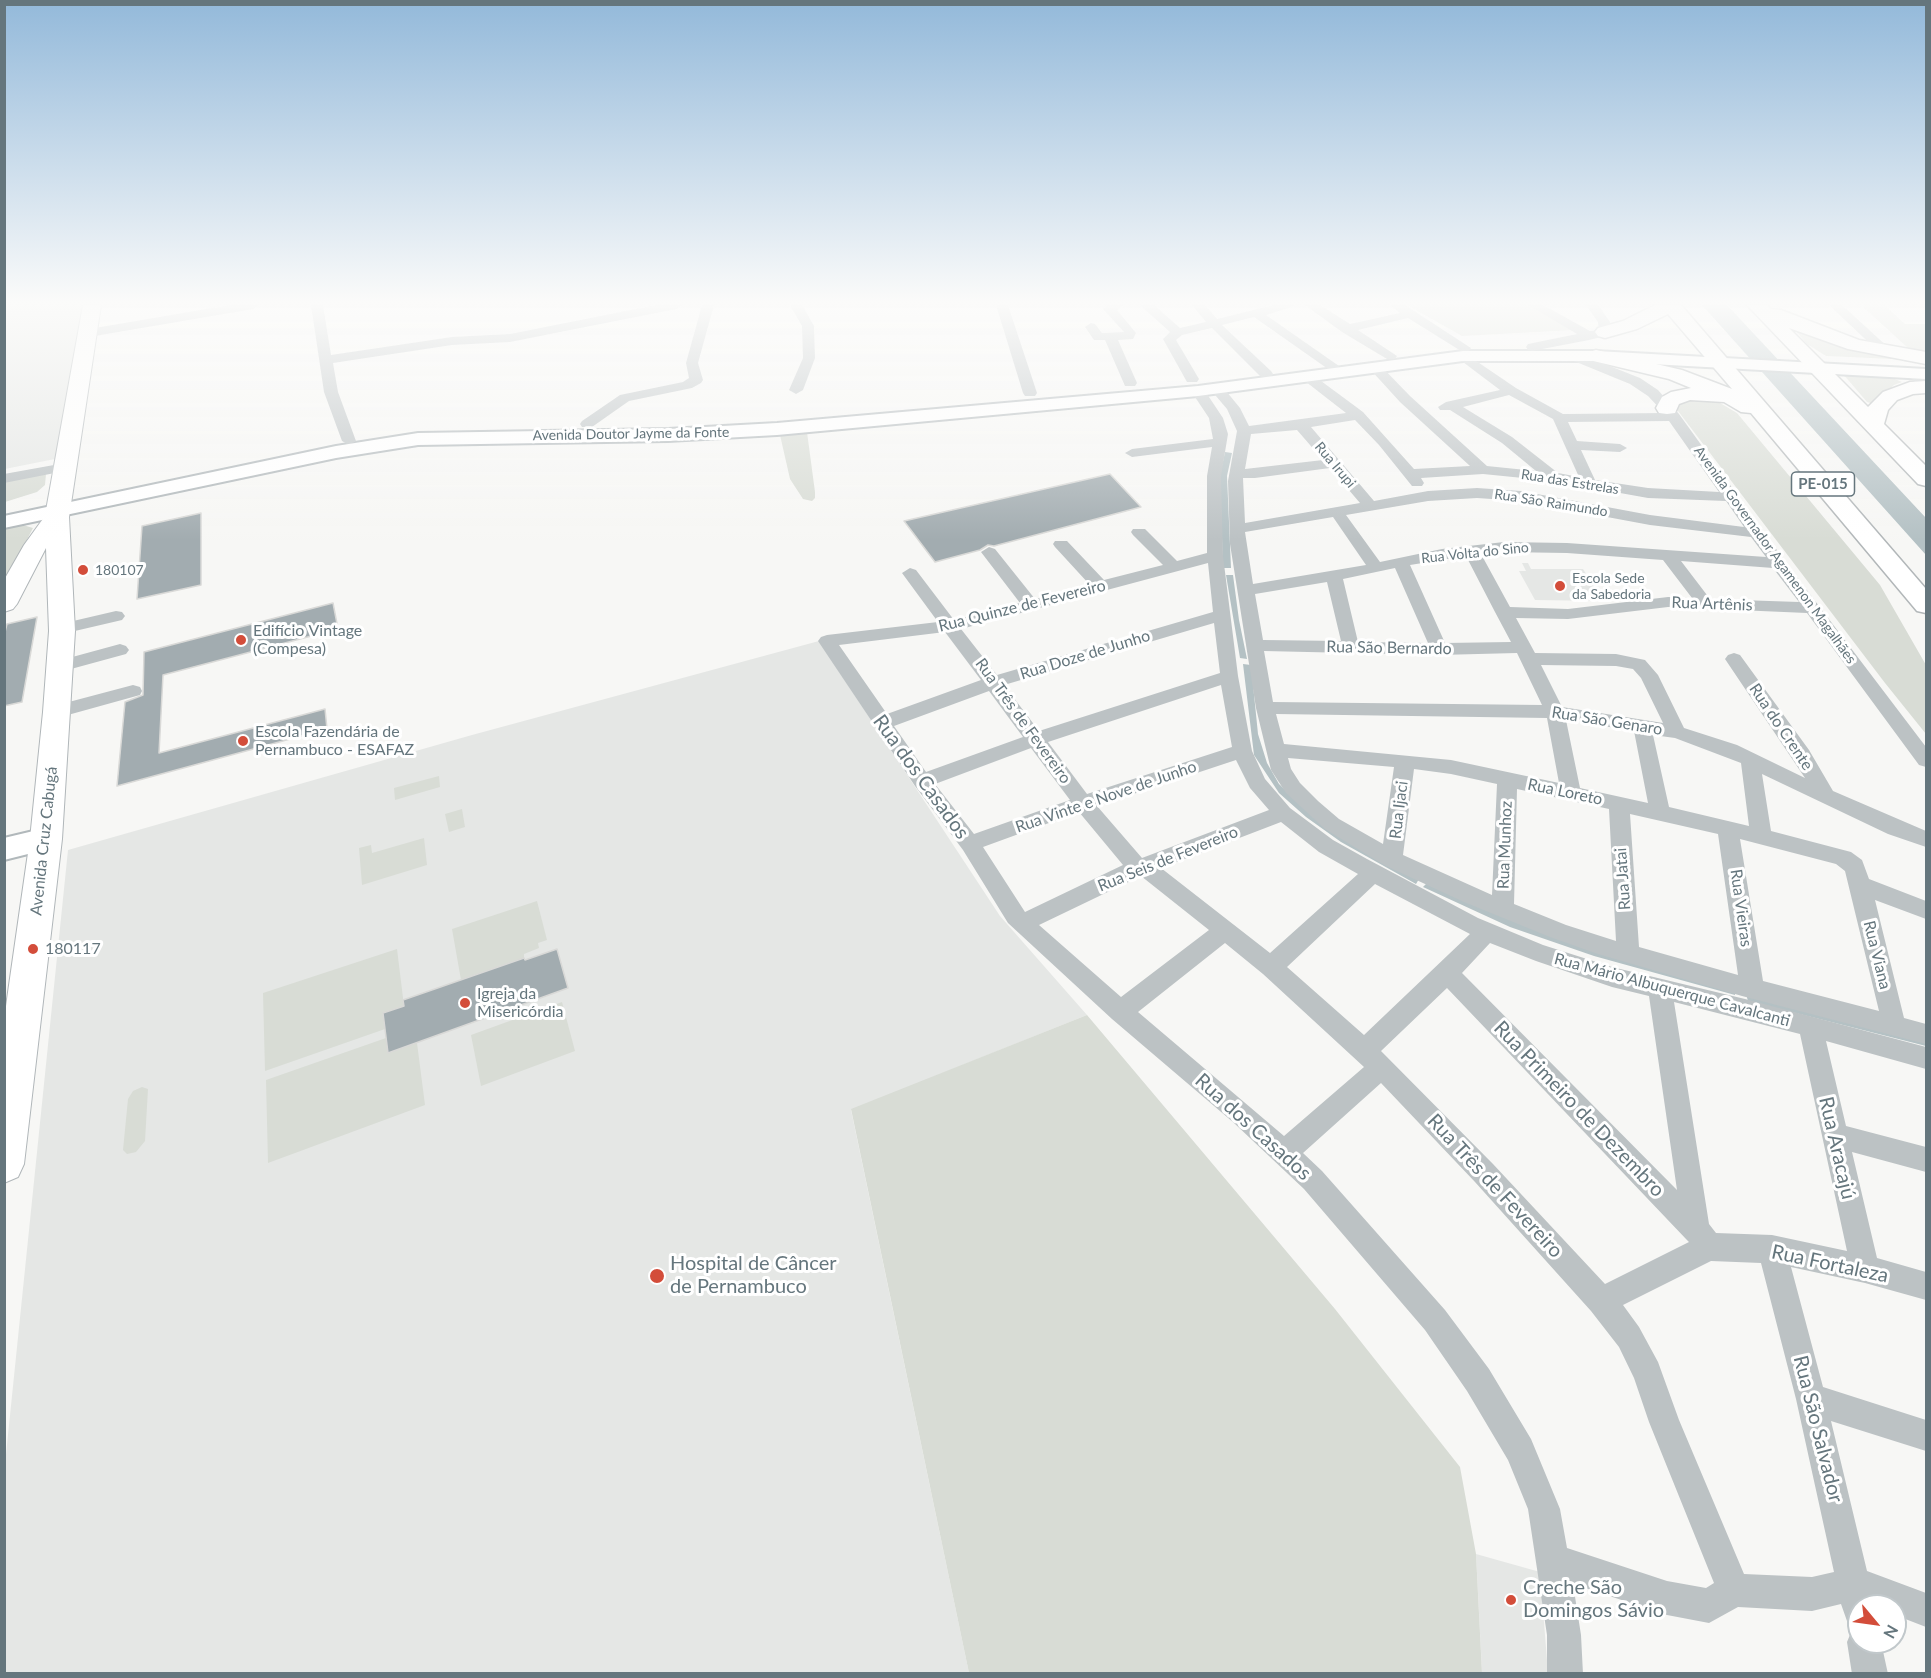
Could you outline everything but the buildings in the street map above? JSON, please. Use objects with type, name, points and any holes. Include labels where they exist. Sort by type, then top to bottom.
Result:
[{"type":"highway","points":[[1702,383],[1752,409],[1777,430]]},
{"type":"highway","name":"PE-015","points":[[1745,383],[1777,430],[1925,606]]},
{"type":"highway","points":[[1826,383],[1873,425],[1926,479]]},
{"type":"highway","points":[[1873,425],[1882,402],[1915,383]]},
{"type":"highway","points":[[1670,412],[1669,401],[1690,394],[1716,396],[1752,409]]},
{"type":"highway","points":[[1882,402],[1926,407]]},
{"type":"main road","name":"Avenida Cruz Cabugá","points":[[4,1164],[46,839],[62,629],[59,509],[80,383]]},
{"type":"main road","name":"Avenida Doutor Jayme da Fonte","points":[[59,509],[349,441],[441,426],[683,422],[851,410],[1135,383]]},
{"type":"main road","points":[[1004,408],[1022,402],[1143,392],[1149,388],[1139,383]]},
{"type":"main road","name":"Avenida Doutor Jayme da Fonte","points":[[1145,383],[1202,386],[1216,383]]},
{"type":"main road","name":"Avenida Doutor Jayme da Fonte","points":[[59,509],[336,452],[418,439],[501,436],[777,435],[812,432],[838,424],[1238,383]]},
{"type":"main road","points":[[838,424],[841,417],[851,410]]},
{"type":"main road","name":"Avenida Cruz Cabugá","points":[[4,604],[36,544],[59,509]]},
{"type":"main road","points":[[4,511],[59,509]]},
{"type":"main road","points":[[4,522],[59,509]]},
{"type":"main road","points":[[4,849],[46,839]]},
{"type":"street","points":[[329,383],[349,441]]},
{"type":"street","points":[[587,424],[625,398],[690,383]]},
{"type":"street","points":[[795,390],[798,383]]},
{"type":"street","points":[[1027,383],[1030,393]]},
{"type":"street","points":[[1200,383],[1233,408],[1244,431],[1301,425],[1358,415]]},
{"type":"street","points":[[1315,383],[1358,415],[1384,442],[1428,496]]},
{"type":"street","points":[[1392,383],[1483,470]]},
{"type":"street","points":[[1502,383],[1559,418],[1670,412]]},
{"type":"street","name":"Avenida Governador Agamenon Magalhães","points":[[1638,383],[1653,393],[1670,412],[1778,563],[1926,760]]},
{"type":"street","name":"Rua Mário Albuquerque Cavalcanti","points":[[1202,386],[1220,426],[1236,473],[1234,485],[1243,581],[1265,708],[1281,770],[1311,806],[1332,824],[1392,859],[1503,909],[1558,931],[1746,994],[1810,1026],[1926,1058]]},
{"type":"street","points":[[1420,411],[1511,391]]},
{"type":"street","points":[[1451,405],[1507,440],[1553,477]]},
{"type":"street","points":[[1559,418],[1590,484]]},
{"type":"street","name":"Rua Irupi","points":[[1301,425],[1370,506]]},
{"type":"street","name":"Rua Mário Albuquerque Cavalcanti","points":[[1244,431],[1227,447],[1214,476],[1215,563],[1242,751],[1257,783],[1283,813],[1326,846],[1373,873],[1486,932],[1555,959],[1660,988],[1746,994],[1894,1024],[1926,1034]]},
{"type":"street","points":[[1572,445],[1620,448]]},
{"type":"street","points":[[1132,453],[1227,447]]},
{"type":"street","points":[[1236,473],[1255,474],[1332,463]]},
{"type":"street","points":[[4,479],[65,467]]},
{"type":"street","name":"Rua das Estrelas","points":[[1409,474],[1483,470],[1553,477],[1671,496],[1732,497]]},
{"type":"street","name":"Rua São Raimundo","points":[[1237,528],[1428,496],[1478,493],[1521,496],[1650,520],[1758,533]]},
{"type":"street","points":[[1336,511],[1375,566]]},
{"type":"street","points":[[1139,532],[1174,567]]},
{"type":"street","points":[[1061,544],[1100,586]]},
{"type":"street","name":"Rua Volta do Sino","points":[[1215,563],[1243,581],[1334,576],[1375,566],[1471,551],[1532,547],[1778,563]]},
{"type":"street","points":[[1471,551],[1555,712],[1571,794]]},
{"type":"street","points":[[988,552],[1031,605]]},
{"type":"street","points":[[1668,555],[1704,602]]},
{"type":"street","points":[[1400,562],[1439,649]]},
{"type":"street","name":"Rua Quinze de Fevereiro","points":[[827,641],[952,626],[1174,567],[1215,563]]},
{"type":"street","name":"Rua Três de Fevereiro","points":[[910,573],[1083,803],[1141,867],[1271,967],[1374,1059],[1484,1173],[1601,1301],[1629,1337],[1647,1373],[1664,1422],[1734,1590]]},
{"type":"street","points":[[1334,576],[1351,648]]},
{"type":"street","name":"Rua Artênis","points":[[1504,612],[1578,614],[1662,603],[1704,602],[1812,608]]},
{"type":"street","name":"Rua Doze de Junho","points":[[882,723],[994,682],[1221,615]]},
{"type":"street","points":[[62,629],[117,616]]},
{"type":"street","name":"Rua dos Casados","points":[[827,641],[922,780],[970,844],[1011,910],[1022,923],[1312,1180],[1435,1320],[1478,1380],[1520,1450],[1544,1509],[1564,1635],[1565,1674]]},
{"type":"street","name":"Rua São Bernardo","points":[[922,780],[1229,668],[1256,653],[1351,648],[1439,649],[1526,653],[1639,664],[1649,675],[1677,732]]},
{"type":"street","points":[[60,666],[120,650]]},
{"type":"street","name":"Rua do Crente","points":[[1734,659],[1802,755],[1826,796]]},
{"type":"street","points":[[57,712],[133,690]]},
{"type":"street","name":"Rua São Genaro","points":[[1265,708],[1555,712],[1677,732],[1730,750],[1895,828],[1926,839]]},
{"type":"street","points":[[1642,726],[1660,814]]},
{"type":"street","name":"Rua Loreto","points":[[1276,750],[1404,760],[1451,767],[1728,828],[1832,854],[1849,861]]},
{"type":"street","name":"Rua Vinte e Nove de Junho","points":[[970,844],[1083,803],[1242,751]]},
{"type":"street","name":"Rua Ijaci","points":[[1392,859],[1404,760]]},
{"type":"street","points":[[1750,760],[1761,837]]},
{"type":"street","name":"Rua Munhoz","points":[[1503,909],[1507,780]]},
{"type":"street","name":"Rua Jatai","points":[[1618,804],[1628,953]]},
{"type":"street","name":"Rua Seis de Fevereiro","points":[[1022,923],[1141,867],[1283,813]]},
{"type":"street","name":"Rua Vieiras","points":[[1728,828],[1746,994]]},
{"type":"street","name":"Rua Viana","points":[[1849,861],[1854,866],[1860,885],[1894,1024]]},
{"type":"street","points":[[1271,967],[1373,873]]},
{"type":"street","points":[[1413,894],[1427,875]]},
{"type":"street","points":[[1860,885],[1926,910]]},
{"type":"street","points":[[1120,1012],[1224,932]]},
{"type":"street","points":[[1284,1153],[1374,1059],[1447,973],[1486,932]]},
{"type":"street","name":"Rua Primeiro de Dezembro","points":[[1447,973],[1702,1238]]},
{"type":"street","points":[[1660,988],[1702,1238]]},
{"type":"street","name":"Rua Aracajú","points":[[1810,1026],[1865,1269]]},
{"type":"street","points":[[1834,1135],[1926,1159]]},
{"type":"street","name":"Rua Fortaleza","points":[[1601,1301],[1702,1238],[1772,1249],[1865,1269],[1926,1286]]},
{"type":"street","name":"Rua São Salvador","points":[[1772,1249],[1811,1399],[1857,1594]]},
{"type":"street","points":[[1811,1399],[1926,1435]]},
{"type":"street","points":[[1554,1561],[1667,1598],[1709,1606],[1734,1590],[1847,1596]]},
{"type":"street","points":[[1907,1606],[1926,1610]]},
{"type":"street","points":[[1866,1654],[1870,1674]]},
{"type":"shaded area","points":[[5,383],[69,383],[55,459],[5,469]]},
{"type":"shaded area","points":[[1772,383],[1800,383],[1926,518],[1926,555]]},
{"type":"shaded area","points":[[1851,383],[1899,383],[1873,404],[1867,402]]},
{"type":"shaded area","points":[[1691,398],[1715,400],[1737,413],[1880,585],[1926,665],[1926,734],[1678,411],[1676,407],[1678,403]]},
{"type":"shaded area","points":[[807,432],[815,492],[815,498],[812,501],[803,499],[790,479],[780,435]]},
{"type":"shaded area","points":[[1225,452],[1232,453],[1227,476],[1231,568],[1223,568],[1220,475]]},
{"type":"shaded area","points":[[46,474],[45,485],[37,492],[5,502],[5,478]]},
{"type":"shaded area","points":[[23,525],[33,528],[5,582],[5,528]]},
{"type":"shaded area","name":"Escola Sede da Sabedoria","points":[[1522,563],[1528,563],[1531,569],[1583,569],[1603,601],[1535,600],[1519,571],[1526,571]]},
{"type":"shaded area","points":[[1226,575],[1233,575],[1247,659],[1240,658]]},
{"type":"shaded area","points":[[819,641],[1000,916],[1087,1015],[851,1110],[969,1673],[5,1674],[5,1464],[68,850],[472,735]]},
{"type":"shaded area","points":[[1243,664],[1251,665],[1258,734],[1267,763],[1279,784],[1305,809],[1419,879],[1416,884],[1341,842],[1306,817],[1279,793],[1254,755]]},
{"type":"shaded area","points":[[439,776],[440,787],[395,800],[394,788]]},
{"type":"shaded area","points":[[462,809],[465,827],[449,832],[445,814]]},
{"type":"shaded area","points":[[424,838],[427,865],[362,885],[359,848],[371,845],[372,853]]},
{"type":"shaded area","points":[[1427,883],[1735,989],[1735,995],[1594,956],[1510,927],[1423,887]]},
{"type":"shaded area","points":[[537,901],[547,940],[538,943],[539,948],[524,954],[524,958],[461,980],[452,929]]},
{"type":"shaded area","points":[[397,949],[404,1006],[383,1013],[385,1029],[265,1071],[263,993]]},
{"type":"shaded area","points":[[1746,994],[1926,1039],[1926,1046],[1748,1001]]},
{"type":"shaded area","points":[[562,1002],[575,1051],[481,1086],[471,1035]]},
{"type":"shaded area","points":[[1087,1015],[1335,1309],[1460,1467],[1476,1554],[1482,1673],[969,1673],[851,1109]]},
{"type":"shaded area","points":[[386,1038],[388,1052],[417,1043],[425,1105],[268,1163],[266,1080]]},
{"type":"shaded area","points":[[142,1087],[148,1089],[145,1141],[136,1152],[127,1154],[123,1150],[128,1099],[133,1091]]},
{"type":"shaded area","name":"Creche São Domingos Sávio","points":[[1476,1554],[1540,1572],[1548,1673],[1482,1672]]},
{"type":"place","name":"180107","points":[[83,570]]},
{"type":"place","name":"Escola Sede da Sabedoria","points":[[1560,586]]},
{"type":"place","name":"Edifício Vintage (Compesa)","points":[[241,640]]},
{"type":"place","name":"Escola Fazendária de Pernambuco - ESAFAZ","points":[[243,741]]},
{"type":"place","name":"180117","points":[[33,949]]},
{"type":"place","name":"Igreja da Misericórdia","points":[[465,1003]]},
{"type":"place","name":"Hospital de Câncer de Pernambuco","points":[[657,1276]]},
{"type":"place","name":"Creche São Domingos Sávio","points":[[1511,1600]]}]
